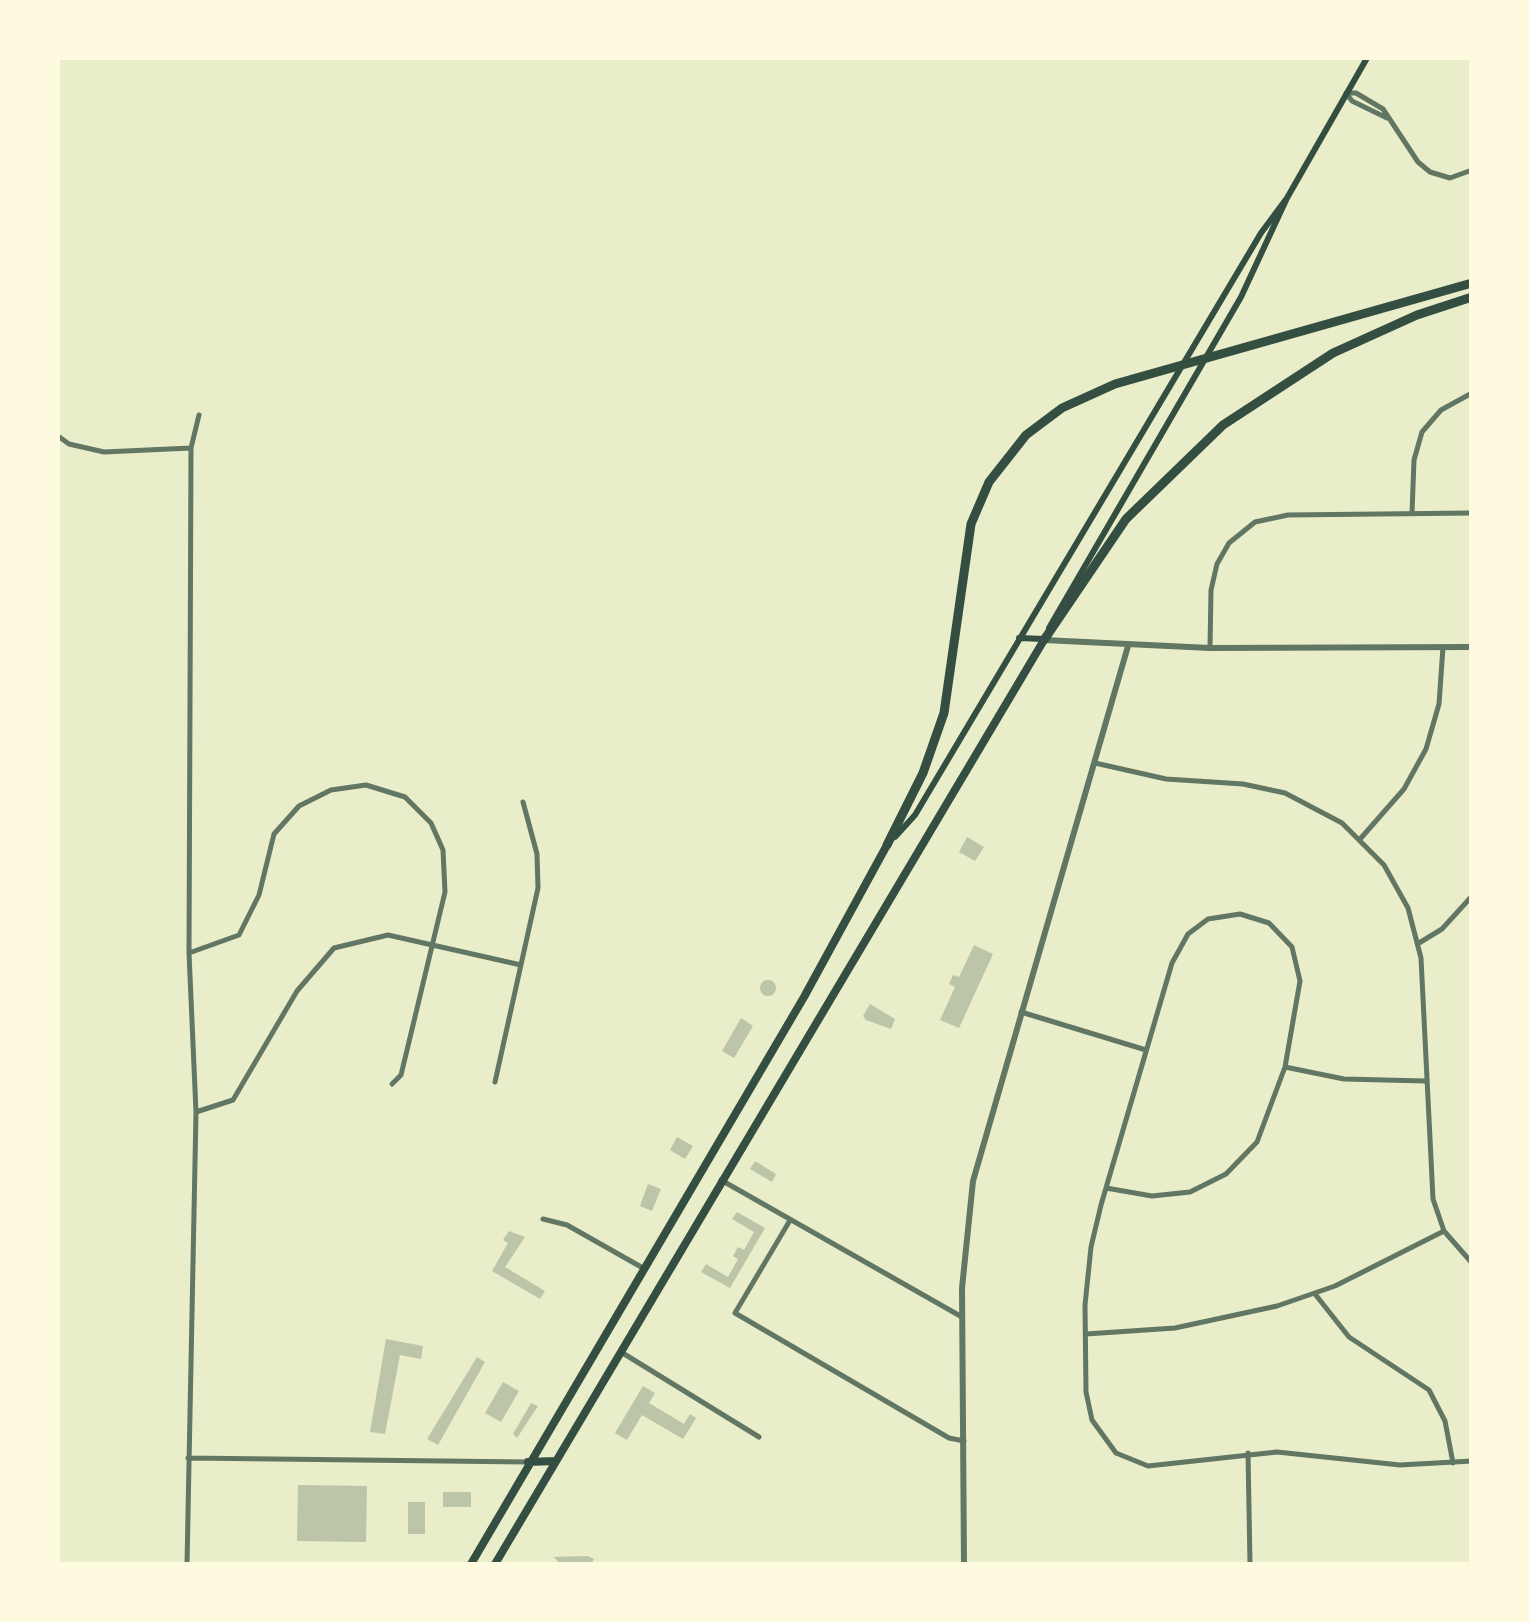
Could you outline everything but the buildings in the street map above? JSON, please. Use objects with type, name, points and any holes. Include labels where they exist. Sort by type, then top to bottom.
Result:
[{"type":"highway","points":[[470,1564],[887,846],[923,773],[944,713],[955,657],[964,552],[989,482],[1015,446],[1062,408],[1101,388],[1472,282]]},
{"type":"highway","points":[[495,1564],[1044,640],[1126,519],[1223,425],[1333,353],[1417,315],[1472,297]]},
{"type":"highway","points":[[702,1169],[721,1180]]},
{"type":"highway","points":[[528,1462],[555,1461]]},
{"type":"main road","points":[[1019,638],[1044,640],[1055,613],[1241,297],[1287,198],[1367,58]]},
{"type":"main road","points":[[887,846],[915,815],[1261,233],[1287,198]]},
{"type":"street","points":[[1346,93],[1356,93],[1383,109],[1430,172],[1450,178],[1472,170]]},
{"type":"street","points":[[1412,514],[1414,460],[1422,432],[1441,410],[1472,393]]},
{"type":"street","points":[[188,1564],[196,1112],[189,953],[191,448],[198,415]]},
{"type":"street","points":[[58,436],[69,444],[104,452],[191,448]]},
{"type":"street","points":[[1210,648],[1214,570],[1226,546],[1244,529],[1278,516],[1472,513]]},
{"type":"street","points":[[1044,640],[1210,648],[1472,647]]},
{"type":"street","points":[[964,1564],[962,1317],[972,1186],[1128,646]]},
{"type":"street","points":[[1361,838],[1404,789],[1426,749],[1440,697],[1443,647]]},
{"type":"street","points":[[1095,763],[1166,779],[1274,790],[1318,808],[1361,838],[1400,890],[1419,944],[1430,1184],[1444,1231],[1472,1263]]},
{"type":"street","points":[[189,953],[239,934],[259,895],[274,834],[299,806],[330,790],[366,786],[405,798],[431,823],[443,850],[445,892],[401,1075],[392,1084]]},
{"type":"street","points":[[494,1082],[538,888],[537,854],[522,802]]},
{"type":"street","points":[[1419,944],[1442,929],[1472,896]]},
{"type":"street","points":[[1106,1188],[1174,1196],[1226,1174],[1260,1137],[1284,1067],[1300,990],[1297,960],[1274,926],[1240,914],[1208,918],[1180,944],[1146,1050],[1106,1188],[1089,1257],[1086,1334],[1090,1414],[1102,1438],[1120,1456],[1154,1467],[1248,1453],[1306,1453],[1388,1464],[1472,1461]]},
{"type":"street","points":[[196,1112],[233,1100],[297,990],[334,948],[388,936],[521,966]]},
{"type":"street","points":[[1021,1012],[1146,1050]]},
{"type":"street","points":[[1284,1067],[1344,1080],[1425,1081]]},
{"type":"street","points":[[721,1180],[962,1317]]},
{"type":"street","points":[[543,1219],[568,1225],[643,1268]]},
{"type":"street","points":[[789,1222],[736,1313],[949,1438],[964,1441]]},
{"type":"street","points":[[1086,1334],[1197,1325],[1315,1294],[1444,1231]]},
{"type":"street","points":[[1315,1294],[1349,1337],[1429,1390],[1446,1421],[1453,1463]]},
{"type":"street","points":[[620,1351],[759,1437]]},
{"type":"street","points":[[1248,1453],[1250,1564]]},
{"type":"street","points":[[188,1458],[528,1462]]}]
